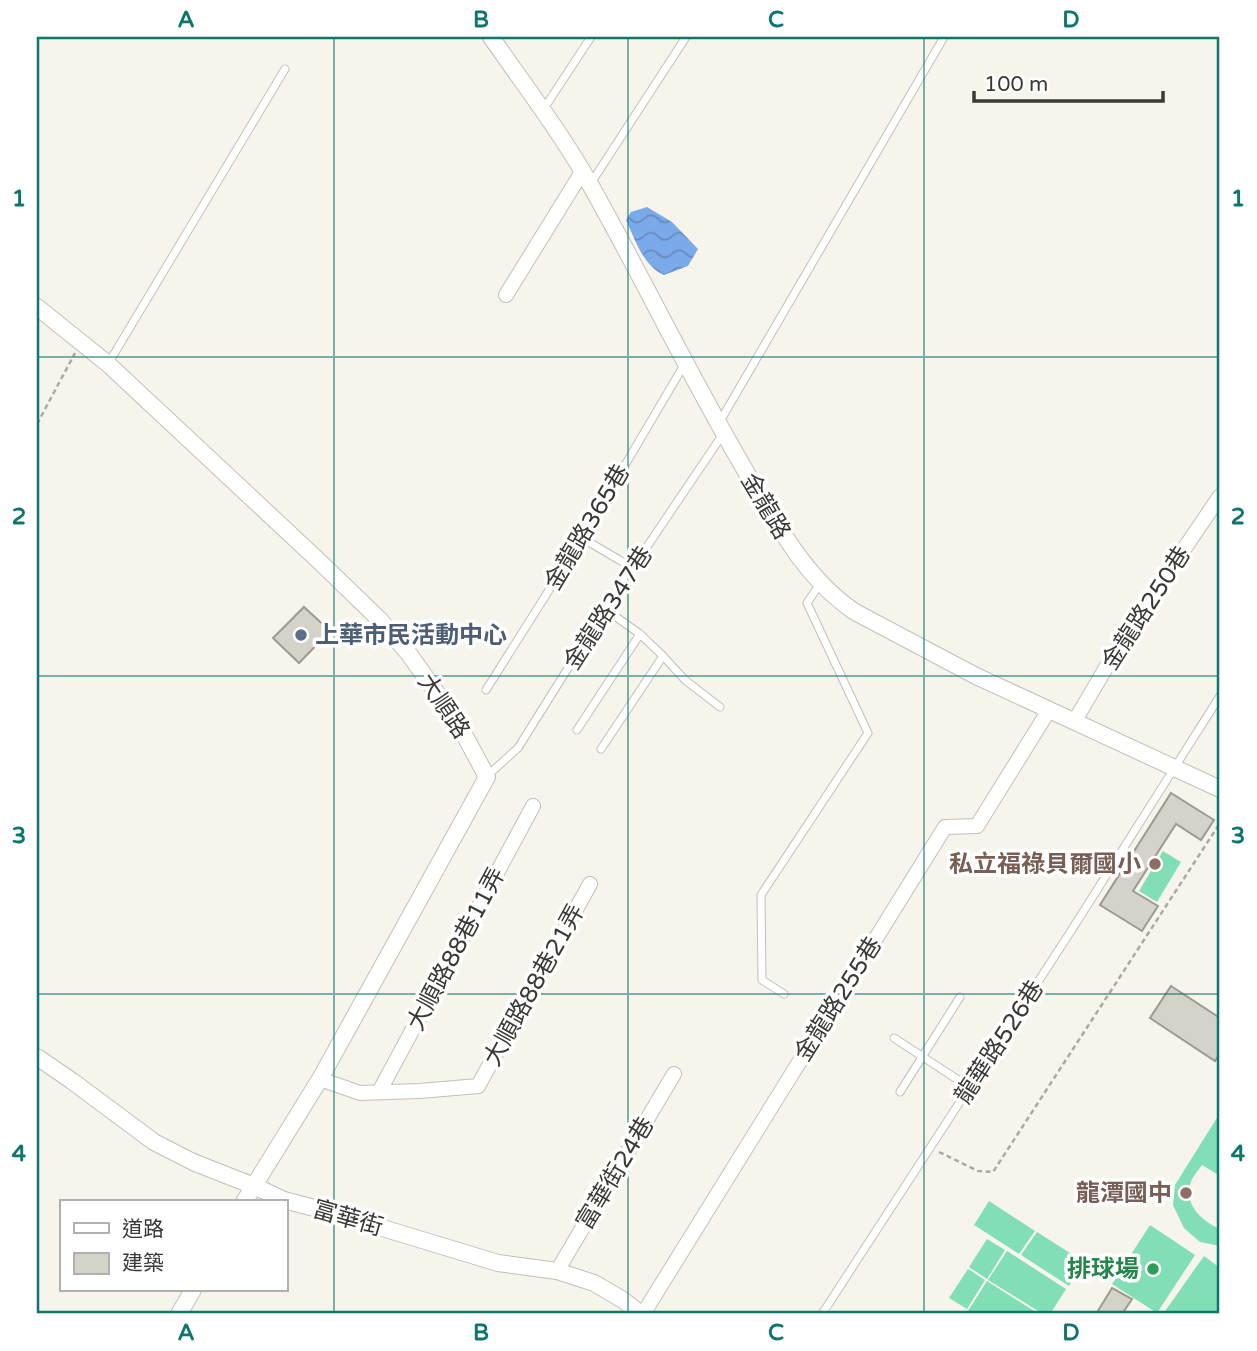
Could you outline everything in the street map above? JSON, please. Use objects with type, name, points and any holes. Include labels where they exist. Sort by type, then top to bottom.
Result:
[{"type":"street","name":"金龍路","points":[[491,37],[586,178],[720,429],[793,550],[820,584],[855,612],[975,676],[1220,789]]},
{"type":"street","points":[[506,295],[586,178]]},
{"type":"street","name":"大順路","points":[[37,307],[108,365],[380,620],[409,654],[458,723],[487,777]]},
{"type":"street","name":"金龍路250巷","points":[[1074,722],[1123,639],[1220,496]]},
{"type":"street","name":"金龍路255巷","points":[[642,1314],[945,827],[977,826],[1049,710]]},
{"type":"street","points":[[245,1200],[320,1079],[487,777]]},
{"type":"street","name":"大順路88巷11弄","points":[[379,1092],[533,806]]},
{"type":"street","name":"大順路88巷21弄","points":[[379,1092],[478,1086],[590,884]]},
{"type":"street","name":"富華街","points":[[37,1057],[154,1142],[193,1162],[254,1185],[284,1200]]},
{"type":"street","name":"富華街24巷","points":[[557,1272],[674,1074]]},
{"type":"street","points":[[320,1079],[360,1093],[379,1092]]},
{"type":"street","name":"富華街","points":[[287,1201],[498,1263],[557,1272],[594,1283],[642,1314]]},
{"type":"street","points":[[179,1314],[192,1292]]},
{"type":"lane","points":[[542,111],[591,37]]},
{"type":"lane","points":[[586,178],[686,37]]},
{"type":"lane","name":"金龍路347巷","points":[[487,777],[518,748],[720,429],[944,37]]},
{"type":"lane","points":[[108,365],[285,69]]},
{"type":"lane","name":"金龍路365巷","points":[[486,690],[582,538],[685,363]]},
{"type":"lane","points":[[582,538],[633,568]]},
{"type":"lane","points":[[784,994],[762,980],[761,895],[868,733],[807,603],[820,584]]},
{"type":"lane","points":[[605,609],[640,634],[685,680],[720,708]]},
{"type":"lane","points":[[577,730],[640,634]]},
{"type":"lane","points":[[601,749],[663,656]]},
{"type":"lane","name":"龍華路526巷","points":[[822,1314],[1220,696]]},
{"type":"lane","points":[[900,1092],[961,997]]},
{"type":"lane","points":[[894,1038],[970,1087]]},
{"type":"path","points":[[37,424],[80,343]]},
{"type":"path","points":[[930,1147],[978,1171],[993,1172],[1220,823]]},
{"type":"green space","points":[[1163,851],[1181,862],[1157,902],[1139,891]]},
{"type":"green space","points":[[1220,1113],[1220,1176],[1202,1165],[1192,1180],[1189,1193],[1197,1212],[1220,1229],[1220,1246],[1200,1242],[1184,1228],[1173,1205],[1175,1185]]},
{"type":"green space","points":[[989,1201],[1035,1231],[1019,1254],[974,1225]]},
{"type":"green space","name":"排球場","points":[[1150,1225],[1195,1255],[1157,1313],[1112,1284]]},
{"type":"green space","points":[[1037,1232],[1084,1262],[1069,1286],[1021,1255]]},
{"type":"green space","points":[[987,1239],[1005,1250],[987,1279],[969,1267]]},
{"type":"green space","points":[[1007,1251],[1066,1289],[1050,1314],[1043,1314],[988,1280]]},
{"type":"green space","points":[[1204,1256],[1220,1268],[1220,1314],[1163,1314]]},
{"type":"green space","points":[[968,1269],[985,1280],[967,1309],[949,1298]]},
{"type":"green space","points":[[987,1281],[1039,1314],[973,1314],[968,1311]]},
{"type":"water","points":[[647,207],[672,222],[698,249],[688,266],[664,275],[645,259],[626,220],[631,212]]},
{"type":"building","name":"上華市民活動中心","points":[[304,607],[330,631],[299,663],[273,638]]},
{"type":"building","points":[[1171,793],[1214,820],[1201,840],[1176,824],[1133,891],[1158,906],[1142,931],[1100,905]]},
{"type":"building","points":[[1171,986],[1220,1018],[1220,1053],[1215,1061],[1150,1018]]},
{"type":"building","points":[[1112,1288],[1132,1299],[1122,1314],[1096,1314]]},
{"type":"place","name":"上華市民活動中心","points":[[301,635]]},
{"type":"place","name":"私立福祿貝爾國小","points":[[1155,864]]},
{"type":"place","name":"龍潭國中","points":[[1186,1193]]},
{"type":"place","name":"排球場","points":[[1153,1269]]}]
